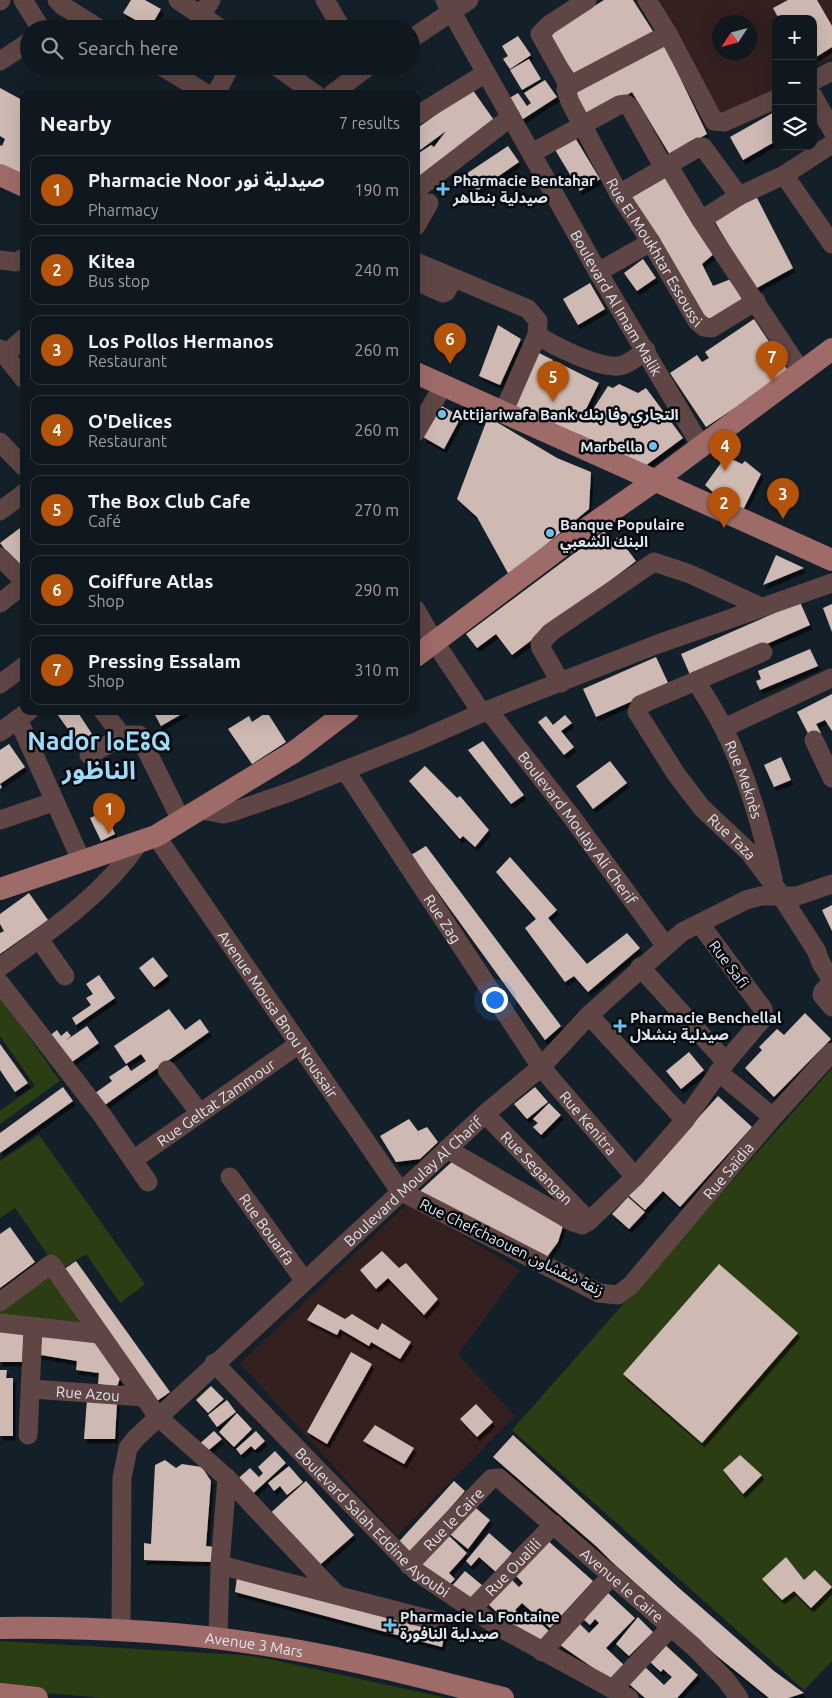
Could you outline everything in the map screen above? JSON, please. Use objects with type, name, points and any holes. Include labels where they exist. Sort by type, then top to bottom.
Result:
[{"type":"main road","points":[[0,175],[20,184]]},
{"type":"main road","points":[[420,653],[577,535],[656,480],[832,349]]},
{"type":"main road","points":[[420,375],[832,560]]},
{"type":"main road","points":[[0,889],[147,840],[182,822],[294,752],[343,715]]},
{"type":"main road","name":"Avenue 3 Mars","points":[[0,1628],[53,1627],[218,1639],[330,1657],[503,1698]]},
{"type":"main road","points":[[0,1694],[37,1698]]},
{"type":"street","points":[[23,0],[35,20]]},
{"type":"street","points":[[58,0],[63,6],[86,20]]},
{"type":"street","points":[[178,0],[207,20]]},
{"type":"street","points":[[201,16],[211,0]]},
{"type":"street","points":[[420,31],[448,7],[470,0]]},
{"type":"street","name":"Rue El Moukhtar Essoussi","points":[[587,0],[548,25],[540,34],[569,86],[566,88],[570,102],[619,194],[651,242],[697,321],[704,328],[712,328],[756,301]]},
{"type":"street","points":[[648,0],[712,118],[719,123],[772,101]]},
{"type":"street","points":[[331,2],[338,20]]},
{"type":"street","name":"Boulevard Al Imam Malik","points":[[448,7],[598,272],[646,350],[701,446]]},
{"type":"street","points":[[569,86],[668,34]]},
{"type":"street","points":[[0,60],[20,48]]},
{"type":"street","points":[[817,79],[832,71]]},
{"type":"street","points":[[420,114],[486,73]]},
{"type":"street","points":[[175,75],[200,90]]},
{"type":"street","points":[[218,90],[226,75]]},
{"type":"street","points":[[289,75],[309,90]]},
{"type":"street","points":[[337,90],[356,75]]},
{"type":"street","points":[[817,103],[832,130]]},
{"type":"street","points":[[532,153],[619,105],[626,104],[630,107],[666,166],[801,372]]},
{"type":"street","points":[[420,209],[423,197],[511,117]]},
{"type":"street","points":[[701,220],[739,196],[784,175],[832,144]]},
{"type":"street","points":[[619,194],[699,147],[703,147],[739,196]]},
{"type":"street","points":[[784,175],[832,244]]},
{"type":"street","points":[[598,272],[651,242]]},
{"type":"street","points":[[0,260],[16,262],[20,260]]},
{"type":"street","points":[[420,264],[528,309],[537,319],[537,335],[503,413]]},
{"type":"street","points":[[420,283],[443,293],[446,292],[452,282],[450,277]]},
{"type":"street","points":[[537,335],[572,354],[608,366],[624,365],[646,350]]},
{"type":"street","points":[[20,341],[2,352],[20,374]]},
{"type":"street","points":[[420,425],[443,386]]},
{"type":"street","points":[[0,442],[20,463]]},
{"type":"street","points":[[0,462],[20,473]]},
{"type":"street","points":[[0,511],[20,496]]},
{"type":"street","points":[[0,556],[20,578]]},
{"type":"street","points":[[561,683],[541,648],[543,640],[551,632],[654,562],[690,574],[761,607]]},
{"type":"street","points":[[202,810],[223,814],[232,812],[345,770],[485,711],[761,607],[832,584]]},
{"type":"street","points":[[0,603],[20,586]]},
{"type":"street","name":"Boulevard Moulay Ali Cherif","points":[[420,617],[434,641],[485,711],[571,816],[665,945]]},
{"type":"street","points":[[696,681],[763,652]]},
{"type":"street","points":[[0,684],[20,669]]},
{"type":"street","points":[[724,728],[831,678]]},
{"type":"street","name":"Rue Taza","points":[[696,681],[640,705],[636,712],[676,774],[707,814],[748,852],[777,891],[816,950],[832,982],[823,991],[822,995],[832,1007]]},
{"type":"street","name":"Rue Meknès","points":[[696,681],[724,728],[741,769],[763,832],[777,891]]},
{"type":"street","points":[[0,732],[24,715],[53,802],[82,862]]},
{"type":"street","points":[[106,715],[122,736]]},
{"type":"street","points":[[89,754],[122,736],[135,734],[143,741],[182,822]]},
{"type":"street","points":[[814,740],[832,778]]},
{"type":"street","name":"Rue Zag","points":[[345,770],[541,1067]]},
{"type":"street","points":[[0,820],[53,802]]},
{"type":"street","points":[[0,967],[39,939],[107,883],[147,840]]},
{"type":"street","name":"Avenue Mousa Bnou Noussair","points":[[147,840],[299,1044],[400,1191]]},
{"type":"street","name":"Boulevard Moulay Al Charif","points":[[121,1631],[122,1478],[124,1459],[128,1448],[136,1438],[400,1191],[485,1114],[541,1067],[589,1015],[665,945],[682,932],[746,900],[777,891],[810,893],[832,884]]},
{"type":"street","name":"Rue Safi","points":[[700,924],[765,1012],[764,1017],[722,1067]]},
{"type":"street","points":[[39,939],[66,976]]},
{"type":"street","points":[[640,967],[722,1067],[774,1117]]},
{"type":"street","points":[[0,983],[102,1115],[148,1182]]},
{"type":"street","points":[[589,1015],[685,1120]]},
{"type":"street","name":"Rue Geltat Zammour","points":[[133,1160],[199,1112],[299,1044]]},
{"type":"street","name":"Rue Saïdia","points":[[625,1291],[832,1052]]},
{"type":"street","name":"Rue Kenitra","points":[[541,1067],[635,1177]]},
{"type":"street","points":[[447,1149],[573,1222],[586,1223],[635,1177],[685,1120],[722,1067]]},
{"type":"street","points":[[167,1070],[199,1112]]},
{"type":"street","name":"Rue Segangan","points":[[485,1114],[586,1223]]},
{"type":"street","name":"Rue Bouarfa","points":[[230,1177],[304,1280]]},
{"type":"street","name":"Rue Chefchaouen زنقة شفشاون","points":[[400,1191],[599,1293],[618,1295],[625,1291]]},
{"type":"street","points":[[0,1302],[51,1264],[158,1417],[227,1478],[336,1594]]},
{"type":"street","points":[[0,1323],[99,1334]]},
{"type":"street","points":[[28,1435],[32,1389],[33,1328]]},
{"type":"street","name":"Boulevard Salah Eddine Ayoubi","points":[[214,1363],[409,1565],[472,1610],[542,1652],[622,1693]]},
{"type":"street","name":"Rue Azou","points":[[32,1389],[144,1397]]},
{"type":"street","points":[[218,1639],[220,1565],[227,1478]]},
{"type":"street","name":"Rue le Caire","points":[[409,1565],[491,1480],[499,1478]]},
{"type":"street","name":"Avenue le Caire","points":[[499,1478],[554,1524],[670,1628],[726,1680],[739,1698]]},
{"type":"street","name":"Rue Oualili","points":[[472,1610],[554,1524]]},
{"type":"street","points":[[220,1565],[436,1621]]},
{"type":"street","points":[[542,1652],[612,1575]]},
{"type":"street","points":[[622,1693],[670,1628]]},
{"type":"shaded area","points":[[656,0],[832,0],[832,58],[817,66],[817,15],[772,15],[772,90],[720,117]]},
{"type":"shaded area","points":[[408,1203],[520,1270],[458,1355],[515,1416],[397,1536],[240,1363]]},
{"type":"green space","points":[[0,996],[60,1081],[0,1124],[0,1111],[35,1086],[0,1036]]},
{"type":"green space","points":[[832,1068],[832,1661],[804,1690],[512,1430]]},
{"type":"green space","points":[[39,1135],[145,1284],[120,1303],[86,1254],[59,1271],[15,1208],[0,1218],[0,1161]]},
{"type":"green space","points":[[46,1271],[85,1326],[0,1315],[0,1304]]},
{"type":"green space","points":[[0,1641],[242,1655],[269,1659],[447,1698],[104,1698],[0,1689]]},
{"type":"building","points":[[131,0],[145,0],[161,9],[155,20],[136,20],[123,13]]},
{"type":"building","points":[[604,0],[633,0],[654,33],[577,78],[548,35]]},
{"type":"building","points":[[788,0],[817,0],[832,26],[832,47],[817,56],[817,15],[777,15],[773,8]]},
{"type":"building","points":[[518,36],[531,55],[510,69],[503,59],[508,56],[502,46]]},
{"type":"building","points":[[663,42],[707,134],[670,155],[632,92],[586,118],[573,90]]},
{"type":"building","points":[[529,59],[541,79],[522,90],[510,70]]},
{"type":"building","points":[[545,80],[557,97],[520,121],[506,100],[518,93],[527,106],[531,103],[524,93]]},
{"type":"building","points":[[0,88],[20,99],[20,175],[18,178],[0,168],[0,145],[2,146],[5,139],[0,136]]},
{"type":"building","points":[[472,89],[496,123],[420,177],[420,152],[431,145],[434,147],[446,131],[420,150],[420,126]]},
{"type":"building","points":[[772,113],[772,143],[743,160],[730,137]]},
{"type":"building","points":[[574,136],[600,179],[580,191],[554,148]]},
{"type":"building","points":[[508,146],[519,162],[477,191],[466,174]]},
{"type":"building","points":[[667,170],[716,252],[702,264],[713,286],[731,279],[744,303],[706,326],[627,195]]},
{"type":"building","points":[[756,196],[793,268],[755,289],[714,220]]},
{"type":"building","points":[[643,259],[656,278],[637,291],[624,273]]},
{"type":"building","points":[[590,283],[605,309],[578,325],[563,299]]},
{"type":"building","points":[[754,319],[789,372],[706,427],[670,373],[697,355],[702,362],[709,358],[705,352]]},
{"type":"building","points":[[498,325],[521,339],[500,385],[479,376]]},
{"type":"building","points":[[537,352],[553,360],[540,388],[547,383],[557,362],[599,383],[581,419],[592,411],[608,386],[613,388],[619,384],[638,393],[646,388],[683,438],[645,466],[579,434],[577,437],[517,408],[513,402]]},
{"type":"building","points":[[440,405],[461,417],[444,449],[423,437]]},
{"type":"building","points":[[488,417],[557,458],[591,472],[589,509],[509,575],[477,517],[457,499]]},
{"type":"building","points":[[726,456],[742,464],[745,461],[761,474],[743,510],[724,502],[705,485]]},
{"type":"building","points":[[20,528],[20,568],[0,543]]},
{"type":"building","points":[[604,531],[612,542],[618,537],[636,561],[512,655],[496,634],[477,648],[466,634]]},
{"type":"building","points":[[776,555],[804,568],[763,585]]},
{"type":"building","points":[[800,602],[810,625],[691,677],[681,654]]},
{"type":"building","points":[[832,604],[832,632],[823,608]]},
{"type":"building","points":[[810,649],[818,666],[760,690],[756,681],[761,679],[758,671]]},
{"type":"building","points":[[656,657],[669,685],[596,717],[583,689]]},
{"type":"building","points":[[832,694],[832,731],[825,720],[816,724],[821,733],[811,739],[797,712]]},
{"type":"building","points":[[58,715],[80,715],[92,734],[78,743]]},
{"type":"building","points":[[155,715],[180,715],[161,726]]},
{"type":"building","points":[[262,715],[269,715],[286,742],[252,764],[228,729],[249,716],[252,722]]},
{"type":"building","points":[[565,715],[572,723],[561,731],[574,747],[564,755],[538,722],[546,716],[553,725]]},
{"type":"building","points":[[483,741],[524,795],[511,804],[468,750]]},
{"type":"building","points":[[9,744],[25,767],[0,784],[0,750]]},
{"type":"building","points":[[781,757],[791,780],[774,787],[764,765]]},
{"type":"building","points":[[610,761],[627,783],[593,809],[576,786]]},
{"type":"building","points":[[425,766],[457,798],[460,796],[489,830],[475,847],[463,836],[460,839],[409,781]]},
{"type":"building","points":[[105,811],[115,834],[101,841],[90,818]]},
{"type":"building","points":[[426,846],[561,1026],[545,1040],[411,855]]},
{"type":"building","points":[[510,857],[557,910],[548,918],[587,964],[627,933],[640,948],[588,992],[574,976],[565,982],[525,928],[536,919],[496,872]]},
{"type":"building","points":[[29,893],[48,920],[0,954],[0,933],[4,931],[0,924],[0,914]]},
{"type":"building","points":[[832,905],[832,931],[822,910]]},
{"type":"building","points":[[153,957],[168,976],[154,987],[139,968]]},
{"type":"building","points":[[99,975],[115,998],[76,1025],[72,1018],[91,1005],[86,998],[93,994],[86,984]]},
{"type":"building","points":[[169,1009],[185,1030],[200,1019],[209,1032],[99,1109],[91,1096],[112,1081],[109,1077],[127,1065],[131,1071],[146,1061],[141,1054],[126,1064],[114,1046]]},
{"type":"building","points":[[805,1013],[831,1039],[774,1097],[745,1068],[762,1050],[759,1047],[777,1029],[784,1035]]},
{"type":"building","points":[[87,1026],[99,1043],[69,1064],[49,1036],[57,1030],[61,1036],[67,1031],[71,1036],[65,1041]]},
{"type":"building","points":[[0,1044],[28,1083],[15,1092],[0,1070]]},
{"type":"building","points":[[689,1052],[704,1070],[681,1089],[666,1071]]},
{"type":"building","points":[[63,1087],[73,1101],[0,1153],[0,1133]]},
{"type":"building","points":[[535,1087],[548,1102],[527,1119],[514,1104]]},
{"type":"building","points":[[718,1096],[752,1127],[680,1207],[663,1191],[645,1210],[628,1195]]},
{"type":"building","points":[[549,1103],[561,1115],[541,1135],[533,1127],[538,1123],[533,1119]]},
{"type":"building","points":[[409,1119],[418,1131],[427,1127],[438,1142],[420,1159],[396,1162],[380,1136]]},
{"type":"building","points":[[455,1159],[563,1226],[558,1242],[547,1257],[420,1191]]},
{"type":"building","points":[[628,1197],[645,1212],[629,1229],[612,1214]]},
{"type":"building","points":[[10,1227],[35,1262],[0,1288],[0,1234]]},
{"type":"building","points":[[382,1251],[399,1268],[406,1263],[438,1299],[424,1315],[388,1278],[376,1289],[360,1270]]},
{"type":"building","points":[[76,1261],[170,1392],[157,1401],[63,1270]]},
{"type":"building","points":[[719,1264],[798,1333],[702,1443],[623,1374]]},
{"type":"building","points":[[318,1304],[345,1319],[352,1314],[378,1330],[382,1323],[411,1342],[400,1359],[371,1342],[369,1346],[340,1329],[337,1335],[307,1320]]},
{"type":"building","points":[[0,1331],[24,1334],[22,1362],[0,1362]]},
{"type":"building","points":[[34,1334],[94,1342],[121,1375],[117,1387],[98,1384],[99,1373],[76,1370],[77,1361],[35,1354]]},
{"type":"building","points":[[351,1352],[372,1364],[327,1444],[307,1432]]},
{"type":"building","points":[[0,1370],[7,1370],[6,1378],[13,1378],[13,1436],[0,1436]]},
{"type":"building","points":[[211,1386],[224,1399],[208,1413],[196,1400]]},
{"type":"building","points":[[87,1399],[117,1403],[115,1439],[84,1439]]},
{"type":"building","points":[[227,1400],[236,1412],[217,1427],[208,1415]]},
{"type":"building","points":[[476,1404],[493,1422],[477,1437],[460,1419]]},
{"type":"building","points":[[237,1413],[252,1429],[234,1447],[219,1432]]},
{"type":"building","points":[[375,1425],[414,1448],[404,1464],[363,1441]]},
{"type":"building","points":[[214,1431],[222,1439],[204,1454],[197,1446]]},
{"type":"building","points":[[256,1431],[265,1441],[255,1450],[251,1446],[241,1455],[236,1449]]},
{"type":"building","points":[[513,1435],[679,1588],[774,1671],[804,1693],[788,1698],[769,1698],[717,1656],[596,1546],[493,1457]]},
{"type":"building","points":[[275,1451],[286,1463],[247,1499],[233,1483],[250,1468],[259,1477],[263,1473],[258,1467]]},
{"type":"building","points":[[740,1455],[762,1475],[743,1494],[723,1470]]},
{"type":"building","points":[[165,1460],[176,1468],[182,1464],[202,1467],[211,1481],[206,1546],[216,1547],[212,1562],[144,1560],[144,1543],[151,1544],[155,1465]]},
{"type":"building","points":[[289,1466],[303,1482],[287,1495],[280,1486],[274,1491],[268,1483]]},
{"type":"building","points":[[306,1481],[354,1535],[314,1570],[266,1517]]},
{"type":"building","points":[[454,1481],[465,1491],[407,1557],[395,1546]]},
{"type":"building","points":[[470,1503],[490,1520],[468,1549],[446,1531]]},
{"type":"building","points":[[445,1532],[467,1553],[449,1573],[455,1579],[444,1590],[416,1563]]},
{"type":"building","points":[[489,1533],[512,1553],[496,1572],[479,1557],[471,1566],[466,1561]]},
{"type":"building","points":[[546,1539],[593,1581],[550,1628],[522,1603],[515,1610],[523,1617],[528,1611],[549,1631],[535,1647],[488,1604],[511,1579],[519,1587],[523,1583],[514,1574]]},
{"type":"building","points":[[786,1557],[804,1580],[815,1570],[832,1587],[811,1608],[794,1591],[782,1600],[762,1579]]},
{"type":"building","points":[[465,1571],[483,1586],[469,1603],[451,1587]]},
{"type":"building","points":[[237,1577],[446,1628],[442,1647],[235,1592]]},
{"type":"building","points":[[607,1592],[635,1618],[606,1648],[624,1665],[611,1680],[560,1645],[580,1624],[589,1633],[599,1623],[595,1619],[590,1625],[582,1618]]},
{"type":"building","points":[[638,1617],[653,1632],[629,1656],[616,1644]]},
{"type":"building","points":[[663,1643],[698,1675],[677,1698],[645,1698],[628,1683],[644,1666],[664,1685],[672,1677],[663,1669],[661,1672],[648,1660]]},
{"type":"place","name":"Pharmacie Bentahar صيدلية بنطاهر","points":[[443,189]]},
{"type":"place","name":"Coiffure Atlas","points":[[450,364]]},
{"type":"place","name":"Pressing Essalam","points":[[772,382]]},
{"type":"place","name":"The Box Club Cafe","points":[[553,402]]},
{"type":"place","name":"Attijariwafa Bank التجاري وفا بنك","points":[[442,414]]},
{"type":"place","name":"Marbella","points":[[653,446]]},
{"type":"place","name":"O'Delices","points":[[725,471]]},
{"type":"place","name":"Los Pollos Hermanos","points":[[783,519]]},
{"type":"place","name":"Kitea","points":[[724,528]]},
{"type":"place","name":"Banque Populaire البنك الشعبي","points":[[550,533]]},
{"type":"place","name":"Pharmacie Noor صيدلية نور","points":[[109,834]]},
{"type":"place","name":"Pharmacie Benchellal صيدلية بنشلال","points":[[620,1026]]},
{"type":"place","name":"Pharmacie La Fontaine صيدلية النافورة","points":[[390,1625]]},
{"type":"district","name":"Nador ⵏⴰⴹⵓⵕ الناظور","points":[[99,756]]}]
